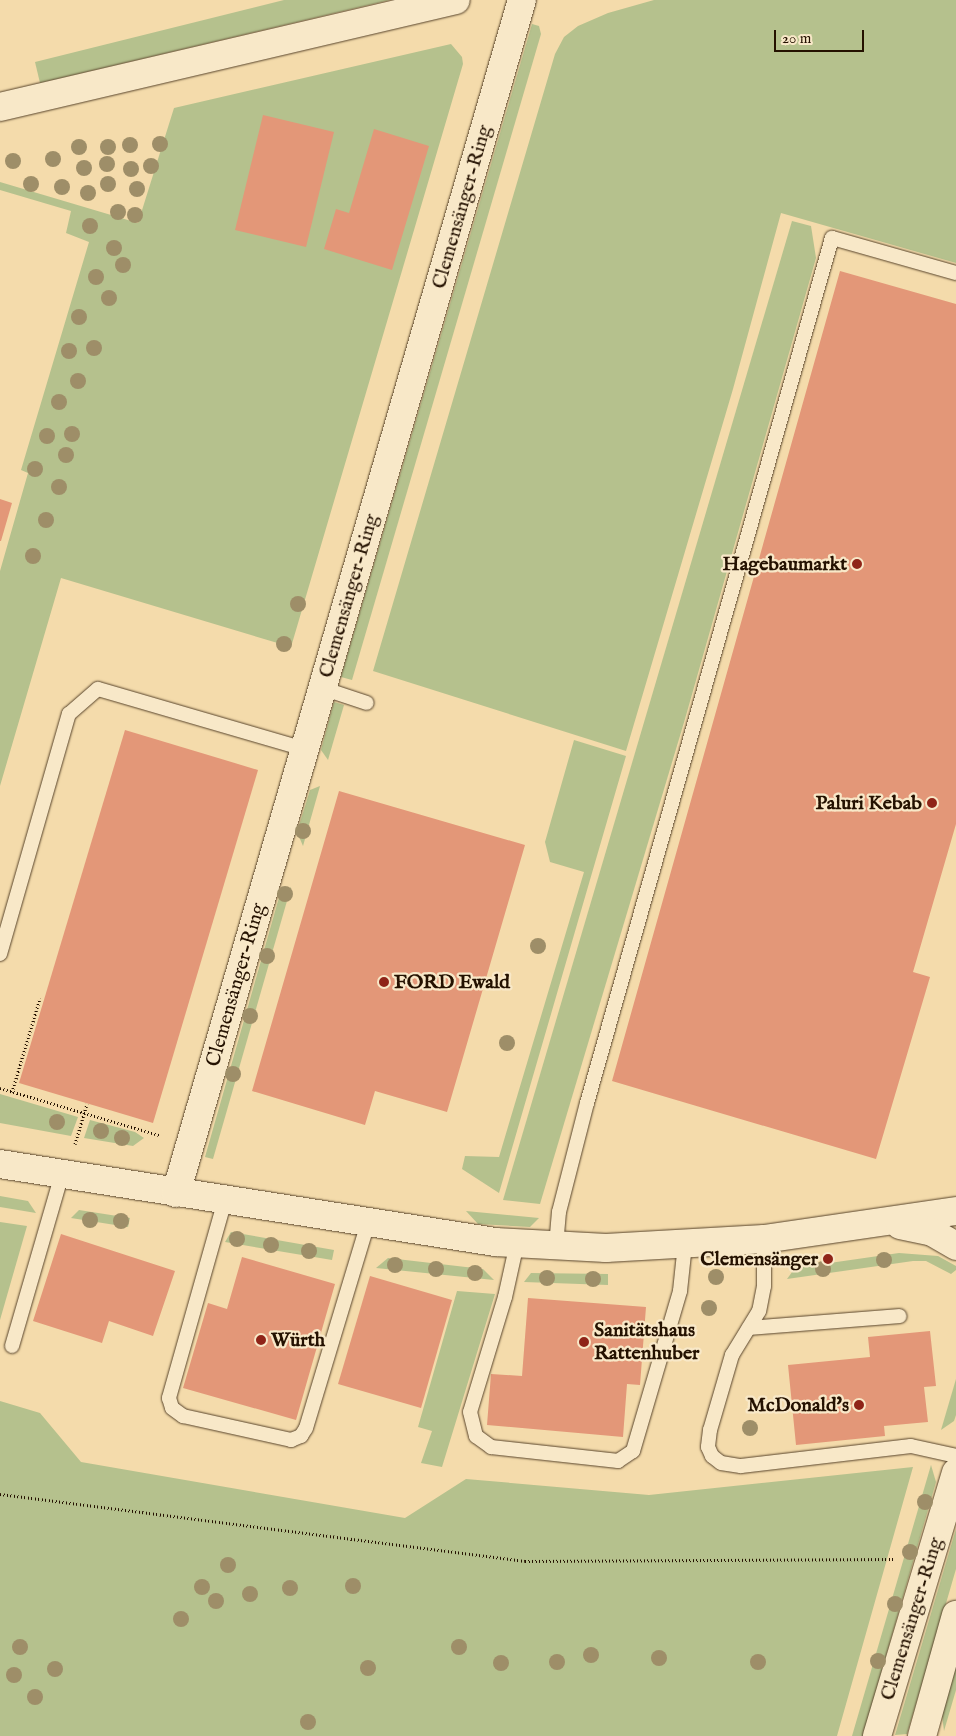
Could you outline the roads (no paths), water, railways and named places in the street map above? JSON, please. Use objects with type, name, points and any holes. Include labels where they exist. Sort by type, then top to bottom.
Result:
[{"type":"street","points":[[0,107],[456,0]]},
{"type":"street","name":"Clemensänger-Ring","points":[[176,1193],[522,0]]},
{"type":"street","points":[[0,1164],[368,1222],[517,1243],[556,1246],[606,1248],[764,1239],[956,1211]]},
{"type":"street","points":[[883,1223],[932,1232],[956,1246]]},
{"type":"street","name":"Clemensänger-Ring","points":[[877,1736],[956,1473]]},
{"type":"street","name":"Clemensänger-Ring","points":[[922,1736],[956,1615]]},
{"type":"lane","points":[[556,1246],[559,1212],[587,1103],[832,238],[956,274]]},
{"type":"lane","points":[[0,954],[69,714],[98,688],[304,749]]},
{"type":"lane","points":[[322,688],[367,703]]},
{"type":"lane","points":[[12,1346],[62,1174]]},
{"type":"lane","points":[[225,1200],[168,1398],[172,1408],[183,1416],[291,1440],[301,1436],[306,1428],[368,1222]]},
{"type":"lane","points":[[764,1239],[764,1286],[759,1311],[732,1355],[710,1430],[708,1447],[722,1463],[741,1466],[911,1446],[956,1456]]},
{"type":"lane","points":[[517,1243],[505,1297],[470,1412],[476,1436],[491,1447],[618,1461],[633,1451],[680,1291],[686,1244]]},
{"type":"lane","points":[[749,1328],[900,1316]]},
{"type":"place","name":"Hagebaumarkt","points":[[857,564]]},
{"type":"place","name":"Paluri Kebab","points":[[932,803]]},
{"type":"place","name":"FORD Ewald","points":[[384,982]]},
{"type":"place","name":"Clemensänger","points":[[828,1259]]},
{"type":"place","name":"Würth","points":[[261,1340]]},
{"type":"place","name":"Sanitätshaus Rattenhuber","points":[[584,1342]]},
{"type":"place","name":"McDonald's","points":[[859,1405]]}]
